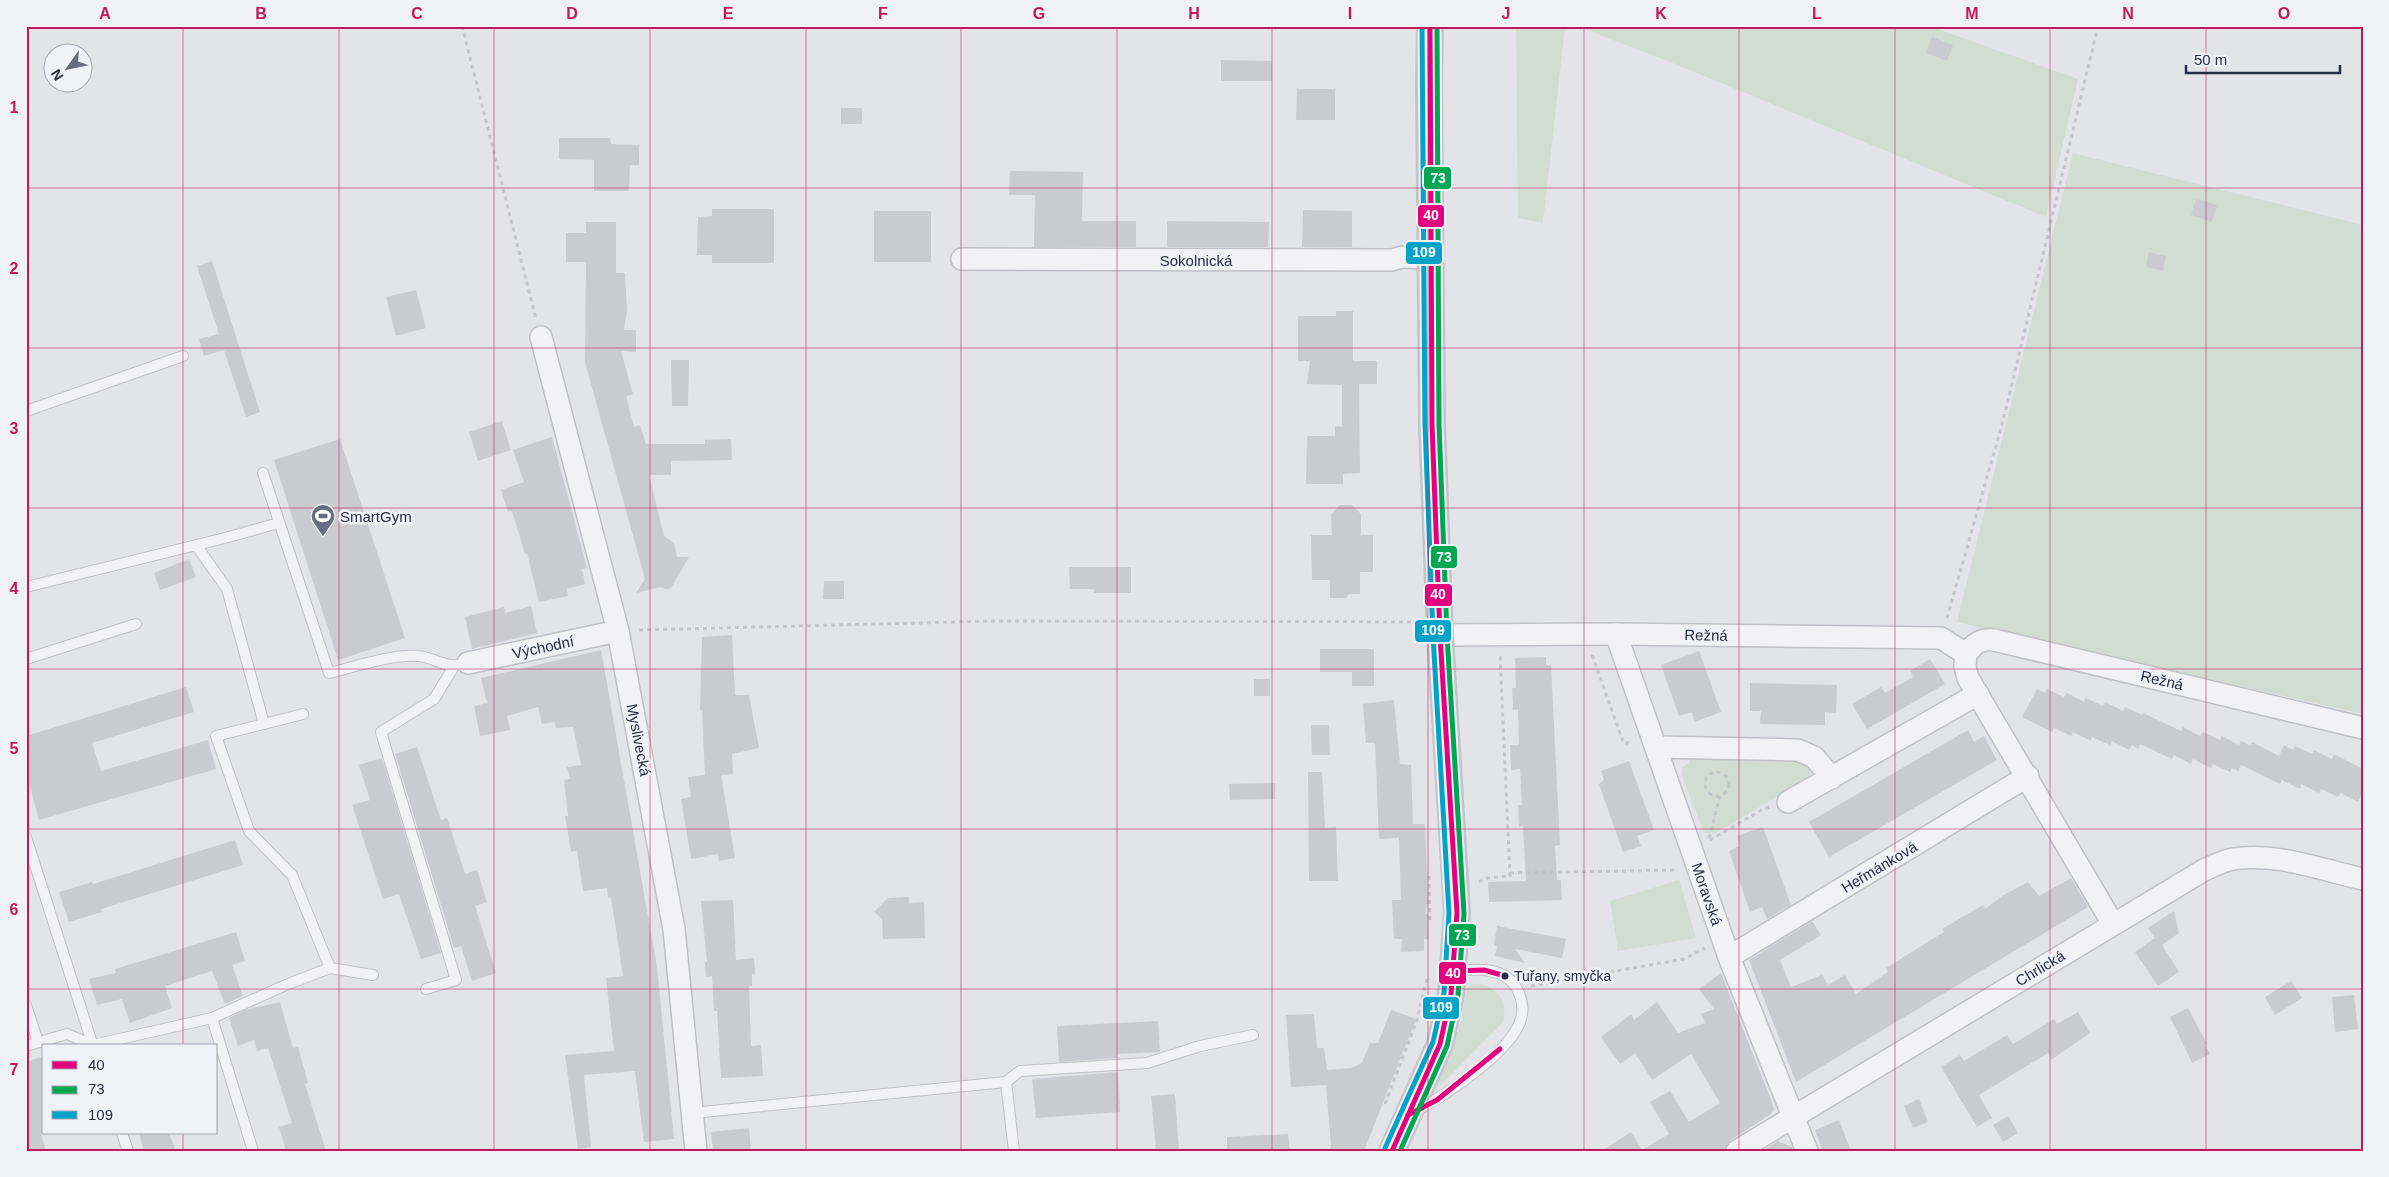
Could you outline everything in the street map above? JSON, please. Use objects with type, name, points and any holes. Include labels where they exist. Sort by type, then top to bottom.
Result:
[{"type":"main road","points":[[1392,1151],[1395,1113],[1440,1044],[1447,1018],[1441,972],[1457,913],[1427,625],[1431,345],[1430,26]]},
{"type":"street","name":"Sokolnická","points":[[962,259],[1392,260],[1402,257],[1430,258]]},
{"type":"street","name":"Myslivecká","points":[[541,337],[618,631],[674,930],[696,1151]]},
{"type":"street","name":"Režná","points":[[1427,625],[1616,634],[1941,638]]},
{"type":"street","name":"Východní","points":[[462,664],[618,631]]},
{"type":"street","name":"Moravská","points":[[1616,634],[1647,743],[1729,957],[1807,1151]]},
{"type":"street","points":[[1941,638],[1966,654],[1965,667],[1978,694],[2114,924]]},
{"type":"street","name":"Režná","points":[[1966,654],[1979,642],[1986,639],[1994,640],[2363,728]]},
{"type":"street","points":[[1788,802],[1978,694]]},
{"type":"street","points":[[1647,743],[1798,750],[1814,757],[1832,778]]},
{"type":"street","name":"Heřmánková","points":[[1729,957],[2028,776]]},
{"type":"street","name":"Chrlická","points":[[1737,1151],[2187,878],[2232,859],[2244,858],[2280,860],[2363,879]]},
{"type":"lane","points":[[26,411],[183,356]]},
{"type":"lane","points":[[263,473],[329,673],[379,660],[418,656],[445,666],[462,664]]},
{"type":"lane","points":[[26,587],[279,523]]},
{"type":"lane","points":[[196,545],[227,589],[264,724]]},
{"type":"lane","points":[[26,660],[136,624]]},
{"type":"lane","points":[[426,989],[456,980],[382,732],[434,699],[462,664]]},
{"type":"lane","points":[[303,714],[216,736],[249,831],[292,875],[330,968]]},
{"type":"lane","points":[[26,837],[29,856],[93,1044]]},
{"type":"lane","points":[[97,1044],[212,1018],[288,984],[330,968],[373,975]]},
{"type":"lane","points":[[1395,1113],[1437,1100],[1461,1083],[1512,1037],[1522,1016],[1523,1008],[1520,994],[1510,979],[1500,973],[1484,970],[1441,972]]},
{"type":"lane","points":[[26,1004],[38,1042]]},
{"type":"lane","points":[[212,1018],[253,1151]]},
{"type":"lane","points":[[26,1046],[67,1034],[91,1044]]},
{"type":"lane","points":[[692,1113],[1006,1082],[1020,1071],[1146,1063],[1200,1046],[1254,1035]]},
{"type":"lane","points":[[1006,1082],[1014,1151]]},
{"type":"lane","points":[[122,1134],[128,1151]]},
{"type":"path","points":[[462,26],[541,337]]},
{"type":"path","points":[[1941,638],[2003,421],[2098,26]]},
{"type":"path","points":[[618,631],[996,621],[1427,625]]},
{"type":"path","points":[[1501,650],[1510,874]]},
{"type":"path","points":[[1586,654],[1592,655],[1624,744],[1647,743]]},
{"type":"path","points":[[1708,840],[1720,796],[1726,792],[1729,781],[1725,775],[1714,772],[1705,780],[1705,787],[1709,794],[1720,796]]},
{"type":"path","points":[[1703,844],[1763,809],[1788,802]]},
{"type":"path","points":[[1475,886],[1486,878],[1510,876],[1510,874],[1685,869]]},
{"type":"path","points":[[1428,871],[1431,929]]},
{"type":"path","points":[[1520,994],[1535,984],[1684,959],[1712,945]]},
{"type":"path","points":[[1395,1113],[1417,1020],[1441,972]]},
{"type":"shaded area","points":[[1516,26],[1565,26],[1543,223],[1518,218]]},
{"type":"shaded area","points":[[1577,26],[1929,26],[2078,79],[2046,217],[1670,62]]},
{"type":"shaded area","points":[[2073,153],[2363,225],[2363,714],[1957,622]]},
{"type":"shaded area","points":[[1689,756],[1804,760],[1811,769],[1810,777],[1714,834],[1704,833],[1682,776],[1683,767],[1689,763]]},
{"type":"shaded area","points":[[1679,880],[1696,938],[1618,951],[1610,901]]},
{"type":"shaded area","points":[[1470,985],[1484,985],[1496,991],[1500,996],[1504,1007],[1503,1022],[1441,1085],[1438,1083],[1451,1053],[1461,1020],[1466,990]]},
{"type":"building","points":[[1932,37],[1953,45],[1947,61],[1926,53]]},
{"type":"building","points":[[1221,60],[1272,61],[1272,81],[1221,81]]},
{"type":"building","points":[[1297,89],[1335,89],[1335,120],[1296,120]]},
{"type":"building","points":[[841,108],[862,108],[862,124],[841,124]]},
{"type":"building","points":[[559,138],[610,138],[611,144],[639,145],[639,165],[630,165],[629,191],[594,191],[594,160],[559,159]]},
{"type":"building","points":[[1010,171],[1083,172],[1082,221],[1136,221],[1136,247],[1034,247],[1035,195],[1009,195]]},
{"type":"building","points":[[2196,199],[2217,205],[2212,222],[2191,215]]},
{"type":"building","points":[[712,209],[774,209],[774,263],[712,263],[712,255],[697,255],[698,217],[712,216]]},
{"type":"building","points":[[1303,210],[1352,211],[1352,247],[1302,247]]},
{"type":"building","points":[[874,211],[931,211],[931,262],[874,262]]},
{"type":"building","points":[[1167,221],[1269,222],[1268,247],[1167,247]]},
{"type":"building","points":[[586,222],[616,222],[616,273],[625,273],[627,311],[624,330],[636,330],[636,352],[621,351],[633,394],[626,396],[634,427],[640,425],[646,444],[705,444],[705,440],[731,439],[732,460],[671,461],[671,475],[649,475],[664,536],[674,543],[677,557],[689,557],[671,588],[665,589],[661,587],[636,593],[645,579],[585,362],[586,262],[566,262],[566,233],[586,233]]},
{"type":"building","points":[[2149,252],[2166,256],[2163,271],[2146,267]]},
{"type":"building","points":[[212,261],[260,412],[246,417],[224,350],[204,356],[199,339],[219,334],[197,266]]},
{"type":"building","points":[[416,290],[426,328],[396,336],[386,297]]},
{"type":"building","points":[[1336,311],[1353,311],[1353,361],[1377,361],[1377,384],[1359,384],[1360,473],[1343,474],[1343,484],[1306,484],[1307,436],[1335,436],[1335,426],[1342,427],[1342,385],[1307,384],[1310,361],[1298,361],[1298,316],[1336,316]]},
{"type":"building","points":[[671,360],[689,360],[688,406],[672,406]]},
{"type":"building","points":[[502,421],[511,450],[478,461],[469,432]]},
{"type":"building","points":[[552,437],[587,568],[582,569],[585,584],[567,589],[568,596],[539,602],[527,553],[525,554],[512,511],[508,512],[501,490],[524,482],[513,450]]},
{"type":"building","points":[[340,439],[405,638],[338,660],[274,460]]},
{"type":"building","points":[[1340,505],[1352,505],[1361,514],[1361,535],[1373,535],[1373,572],[1360,572],[1360,594],[1349,594],[1346,598],[1330,598],[1330,580],[1312,580],[1311,535],[1332,535],[1331,514]]},
{"type":"building","points":[[189,559],[196,577],[160,590],[154,573]]},
{"type":"building","points":[[1069,567],[1131,567],[1131,593],[1094,593],[1094,589],[1070,589]]},
{"type":"building","points":[[824,581],[844,581],[844,599],[823,599]]},
{"type":"building","points":[[531,606],[537,633],[472,649],[465,617],[504,607],[505,613]]},
{"type":"building","points":[[732,635],[735,695],[749,695],[759,748],[732,754],[733,774],[721,775],[735,858],[719,861],[718,854],[691,859],[681,799],[691,797],[688,777],[705,775],[702,710],[700,710],[702,637]]},
{"type":"building","points":[[1320,649],[1374,649],[1374,686],[1352,686],[1352,672],[1320,672]]},
{"type":"building","points":[[601,650],[657,967],[674,1139],[644,1142],[635,1071],[584,1075],[591,1147],[578,1149],[565,1055],[614,1051],[606,978],[623,976],[611,897],[608,898],[607,888],[583,891],[577,851],[571,852],[565,816],[568,816],[564,780],[570,779],[567,767],[581,765],[573,727],[556,728],[555,722],[542,724],[538,707],[507,716],[510,730],[480,736],[474,706],[487,703],[481,678]]},
{"type":"building","points":[[1699,651],[1721,712],[1695,722],[1692,712],[1679,716],[1661,665]]},
{"type":"building","points":[[1546,657],[1546,665],[1551,665],[1560,845],[1555,846],[1557,880],[1561,880],[1562,900],[1489,902],[1488,882],[1526,881],[1523,826],[1519,827],[1518,805],[1522,805],[1520,769],[1511,770],[1510,745],[1519,745],[1518,709],[1513,710],[1512,688],[1516,688],[1515,658]]},
{"type":"building","points":[[1930,659],[1945,684],[1867,729],[1852,704],[1881,687],[1885,693],[1913,677],[1910,671]]},
{"type":"building","points":[[1254,679],[1270,679],[1270,696],[1254,696]]},
{"type":"building","points":[[1750,683],[1837,685],[1836,713],[1825,712],[1825,725],[1760,724],[1761,711],[1750,711]]},
{"type":"building","points":[[186,687],[194,712],[92,743],[101,771],[208,740],[216,769],[39,820],[26,772],[26,736]]},
{"type":"building","points":[[2037,689],[2045,693],[2047,689],[2064,697],[2067,693],[2084,702],[2086,698],[2103,706],[2105,702],[2123,711],[2125,707],[2142,715],[2143,713],[2181,731],[2183,727],[2200,736],[2203,732],[2220,740],[2222,736],[2239,745],[2241,741],[2250,745],[2252,742],[2279,756],[2284,745],[2293,750],[2295,746],[2312,754],[2314,750],[2332,759],[2334,754],[2363,769],[2363,791],[2358,802],[2341,793],[2338,797],[2321,789],[2319,793],[2301,784],[2300,789],[2282,780],[2280,784],[2241,765],[2238,771],[2232,768],[2230,772],[2213,764],[2211,768],[2193,759],[2191,764],[2174,755],[2172,759],[2140,744],[2138,749],[2132,745],[2129,750],[2112,741],[2110,745],[2092,737],[2091,741],[2073,732],[2071,736],[2054,728],[2052,732],[2022,717]]},
{"type":"building","points":[[1394,700],[1400,764],[1411,765],[1413,824],[1425,824],[1428,903],[1425,914],[1428,914],[1429,939],[1424,939],[1424,951],[1401,952],[1402,939],[1394,939],[1392,900],[1401,900],[1399,838],[1379,839],[1375,743],[1366,743],[1363,704]]},
{"type":"building","points":[[1311,725],[1329,725],[1330,755],[1312,755]]},
{"type":"building","points":[[1968,730],[1974,742],[1984,736],[1997,760],[1829,857],[1809,822]]},
{"type":"building","points":[[417,747],[441,820],[447,818],[465,874],[477,870],[487,902],[475,906],[496,973],[472,981],[461,946],[454,948],[395,754]]},
{"type":"building","points":[[382,758],[441,953],[421,959],[399,894],[383,899],[352,805],[370,800],[359,765]]},
{"type":"building","points":[[1629,761],[1654,830],[1637,836],[1641,846],[1623,852],[1599,784],[1604,780],[1601,771]]},
{"type":"building","points":[[1308,772],[1322,772],[1325,828],[1336,827],[1338,881],[1309,881]]},
{"type":"building","points":[[1275,783],[1275,799],[1230,800],[1229,784]]},
{"type":"building","points":[[1763,827],[1791,905],[1767,919],[1762,907],[1750,912],[1729,851],[1740,846],[1737,836]]},
{"type":"building","points":[[235,840],[243,865],[101,909],[102,912],[69,922],[59,892],[92,882],[93,884]]},
{"type":"building","points":[[2071,878],[2088,907],[1796,1082],[1749,960],[1812,921],[1821,935],[1780,960],[1791,987],[1822,975],[1828,985],[1845,975],[1856,994],[1888,972],[1886,968],[1944,932],[1942,929],[1983,905],[1985,909],[2002,896],[2028,882],[2039,896]]},
{"type":"building","points":[[909,897],[909,903],[924,902],[925,938],[883,939],[882,919],[874,912],[888,898]]},
{"type":"building","points":[[733,900],[736,960],[754,958],[755,974],[752,974],[752,986],[749,986],[751,1046],[761,1045],[763,1076],[721,1078],[717,1011],[714,1011],[712,976],[706,977],[705,962],[707,962],[701,901]]},
{"type":"building","points":[[2174,911],[2179,933],[2162,945],[2179,972],[2158,986],[2135,952],[2155,938],[2148,928]]},
{"type":"building","points":[[1497,926],[1566,939],[1562,958],[1515,949],[1525,963],[1495,956],[1497,946],[1494,945]]},
{"type":"building","points":[[236,932],[245,961],[232,965],[243,996],[225,1004],[212,971],[165,986],[172,1008],[130,1023],[122,999],[97,1005],[89,979],[116,973],[115,969]]},
{"type":"building","points":[[1721,973],[1770,1097],[1774,1109],[1771,1114],[1731,1140],[1725,1151],[1602,1151],[1631,1132],[1642,1150],[1669,1134],[1650,1102],[1670,1091],[1689,1122],[1720,1103],[1691,1054],[1652,1080],[1635,1053],[1620,1064],[1601,1037],[1631,1014],[1634,1020],[1657,1002],[1678,1033],[1705,1023],[1701,1014],[1714,1009],[1699,989]]},
{"type":"building","points":[[2291,981],[2302,998],[2275,1015],[2265,997]]},
{"type":"building","points":[[2354,995],[2358,1029],[2335,1032],[2332,997]]},
{"type":"building","points":[[280,1002],[293,1048],[298,1047],[308,1083],[305,1084],[326,1151],[286,1151],[279,1127],[292,1123],[268,1048],[257,1051],[254,1040],[238,1046],[229,1018],[248,1009]]},
{"type":"building","points":[[2188,1008],[2207,1044],[2205,1045],[2210,1054],[2192,1063],[2170,1017]]},
{"type":"building","points":[[1391,1010],[1416,1019],[1364,1151],[1329,1151],[1331,1145],[1326,1085],[1291,1087],[1286,1015],[1314,1014],[1317,1048],[1324,1048],[1327,1070],[1351,1068],[1362,1063],[1370,1043],[1378,1043]]},
{"type":"building","points":[[2078,1012],[2090,1033],[2051,1060],[2048,1053],[1979,1095],[1992,1118],[1977,1127],[1941,1067],[1960,1055],[1964,1061],[2007,1035],[2013,1044],[2054,1019],[2057,1024]]},
{"type":"building","points":[[1158,1021],[1160,1052],[1117,1054],[1117,1058],[1059,1062],[1057,1026]]},
{"type":"building","points":[[42,1057],[41,1134],[46,1151],[26,1151],[26,1062]]},
{"type":"building","points":[[1118,1072],[1120,1112],[1036,1118],[1032,1079]]},
{"type":"building","points":[[1175,1094],[1179,1151],[1156,1151],[1151,1096]]},
{"type":"building","points":[[1919,1099],[1928,1122],[1913,1128],[1904,1106]]},
{"type":"building","points":[[2008,1116],[2018,1133],[2003,1142],[1993,1125]]},
{"type":"building","points":[[1839,1120],[1851,1151],[1823,1151],[1815,1130]]},
{"type":"building","points":[[749,1128],[751,1151],[713,1151],[711,1132]]},
{"type":"building","points":[[139,1134],[169,1134],[176,1151],[144,1151]]},
{"type":"building","points":[[1288,1134],[1290,1151],[1227,1151],[1227,1137]]},
{"type":"building","points":[[1778,1141],[1792,1147],[1793,1151],[1762,1151]]},
{"type":"transit line","name":"109","points":[[1385,1148],[1433,1042],[1444,993],[1449,913],[1433,635],[1425,424],[1422,26]]},
{"type":"transit line","name":"40","points":[[1392,1151],[1440,1044],[1451,994],[1457,913],[1440,635],[1432,424],[1430,26]]},
{"type":"transit line","name":"73","points":[[1400,1151],[1447,1046],[1458,995],[1464,914],[1447,635],[1439,424],[1437,26]]},
{"type":"transit line","name":"40","points":[[1454,971],[1484,970],[1505,976]]},
{"type":"transit line","name":"40","points":[[1408,1115],[1437,1100],[1500,1049]]},
{"type":"place","name":"SmartGym","points":[[323,537]]},
{"type":"place","name":"Tuřany, smyčka","points":[[1505,976]]}]
